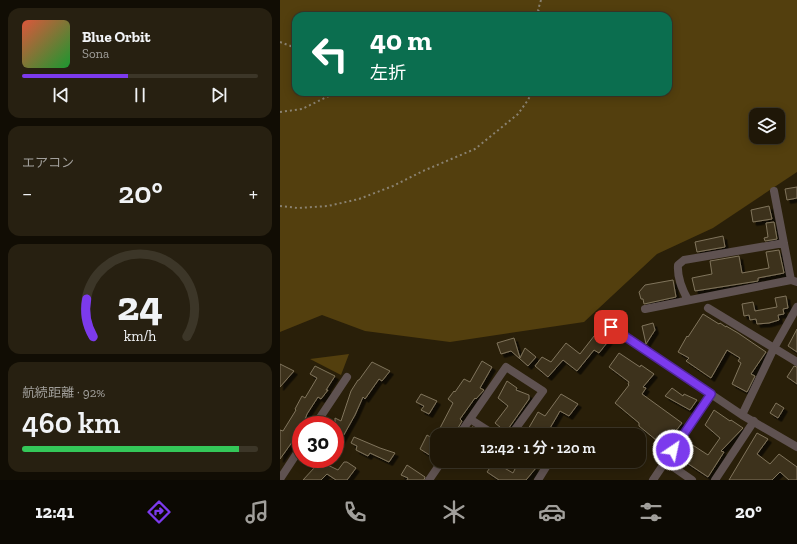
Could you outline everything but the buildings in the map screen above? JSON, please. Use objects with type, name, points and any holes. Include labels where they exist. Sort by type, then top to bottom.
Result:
[{"type":"street","points":[[645,309],[794,281],[784,243],[774,191]]},
{"type":"street","points":[[688,300],[681,287],[677,272],[678,265],[684,260],[784,243]]},
{"type":"street","points":[[742,414],[774,348],[797,307]]},
{"type":"street","points":[[708,308],[797,362]]},
{"type":"street","points":[[611,327],[711,394],[797,447]]},
{"type":"street","points":[[464,428],[506,367],[542,391],[515,428]]},
{"type":"street","points":[[321,416],[347,377]]},
{"type":"street","points":[[653,480],[711,394]]},
{"type":"street","points":[[470,419],[484,428]]},
{"type":"street","points":[[715,480],[754,421]]},
{"type":"street","points":[[280,479],[292,461]]},
{"type":"street","points":[[666,462],[692,480]]},
{"type":"street","points":[[429,480],[437,468]]},
{"type":"street","points":[[538,480],[546,468]]},
{"type":"path","points":[[539,12],[538,10],[541,0]]},
{"type":"path","points":[[280,42],[292,46]]},
{"type":"path","points":[[280,112],[302,109],[329,96]]},
{"type":"path","points":[[280,206],[298,208],[328,206],[359,199],[393,186],[423,171],[475,149],[518,114],[530,96]]},
{"type":"shaded area","points":[[280,0],[797,0],[797,172],[713,228],[657,254],[584,322],[450,342],[365,331],[322,315],[280,332]]},
{"type":"shaded area","points":[[349,354],[341,375],[310,359]]},
{"type":"route","points":[[611,327],[711,394],[673,450]]}]
